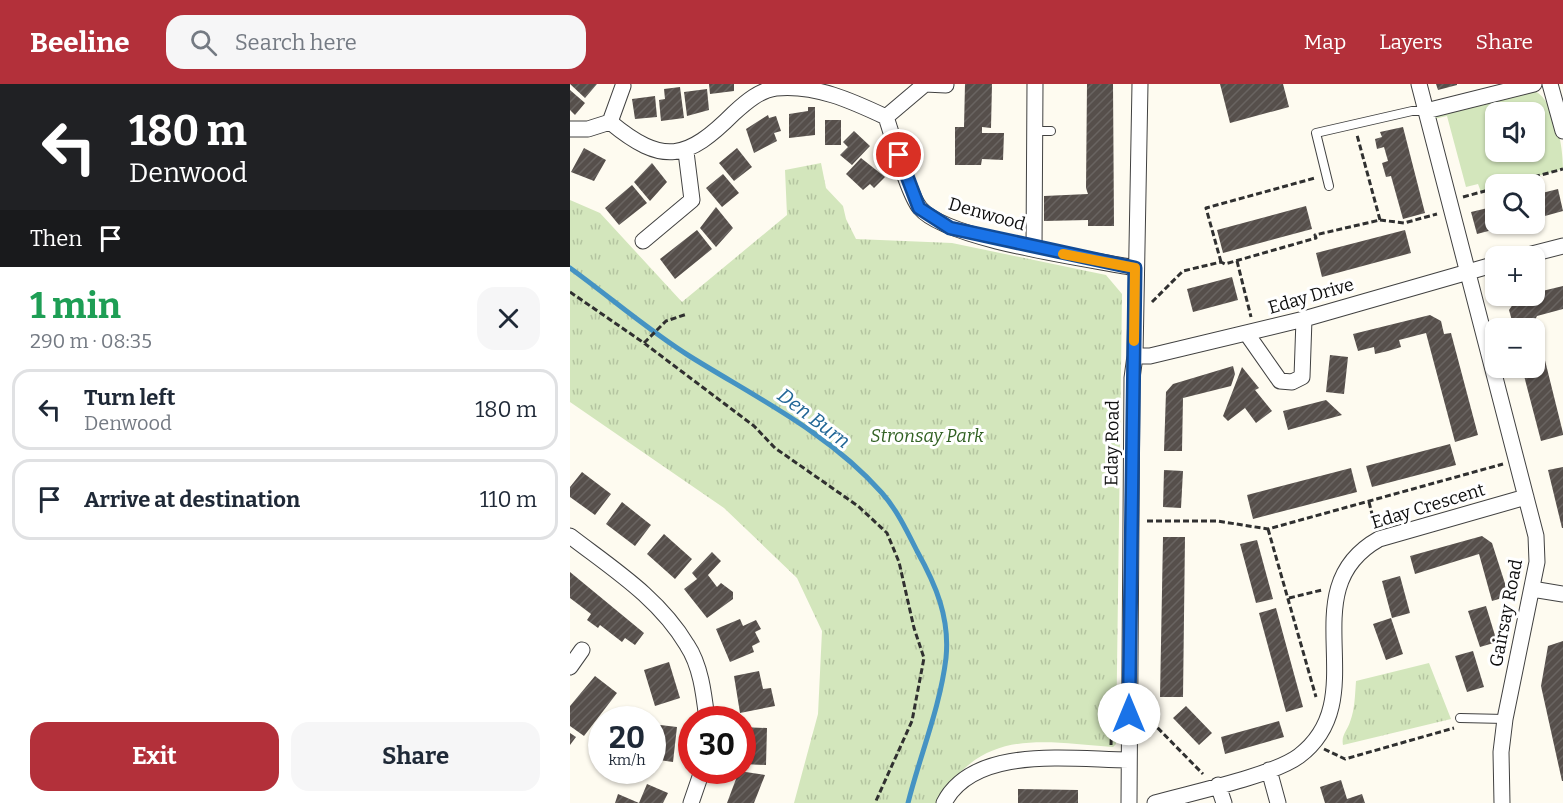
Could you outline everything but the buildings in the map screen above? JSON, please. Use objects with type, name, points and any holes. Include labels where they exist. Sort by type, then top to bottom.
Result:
[{"type":"street","points":[[610,122],[634,143],[662,151],[686,152],[714,133],[758,94],[775,88],[805,87],[844,98],[886,117],[925,84],[946,85]]},
{"type":"street","points":[[1034,248],[1035,84]]},
{"type":"street","name":"Eday Road","points":[[1129,803],[1132,378],[1135,356],[1140,84]]},
{"type":"street","name":"Gairsay Road","points":[[1419,84],[1536,536],[1537,562],[1505,719],[1501,752],[1502,803]]},
{"type":"street","points":[[1426,111],[1534,84]]},
{"type":"street","points":[[1550,84],[1563,131]]},
{"type":"street","points":[[610,122],[623,86]]},
{"type":"street","name":"Denwood","points":[[886,117],[919,208],[950,228],[1135,268]]},
{"type":"street","points":[[570,129],[588,129],[610,122]]},
{"type":"street","points":[[643,241],[692,200],[686,152]]},
{"type":"street","points":[[1545,251],[1563,246]]},
{"type":"street","name":"Eday Drive","points":[[1135,356],[1150,356],[1247,334],[1485,267]]},
{"type":"street","points":[[1247,334],[1280,381],[1292,382],[1302,377],[1304,319]]},
{"type":"street","name":"Eday Crescent","points":[[1155,803],[1269,770],[1296,758],[1315,743],[1330,716],[1333,695],[1336,592],[1345,568],[1363,547],[1379,538],[1526,497]]},
{"type":"street","points":[[570,536],[655,602],[688,646],[702,686],[705,706]]},
{"type":"street","points":[[1532,589],[1563,594]]},
{"type":"street","points":[[571,664],[582,650]]},
{"type":"street","points":[[944,803],[960,782],[977,770],[993,763],[1059,759],[1129,760]]},
{"type":"street","points":[[1269,770],[1278,803]]},
{"type":"street","points":[[691,803],[698,784]]},
{"type":"street","points":[[1214,786],[1224,803]]},
{"type":"lane","points":[[1329,186],[1316,133],[1412,111],[1426,111]]},
{"type":"lane","points":[[1035,131],[1051,131]]},
{"type":"lane","points":[[1460,718],[1505,719]]},
{"type":"path","points":[[1354,124],[1380,220]]},
{"type":"path","points":[[1545,174],[1563,169]]},
{"type":"path","points":[[1221,262],[1206,208],[1326,175]]},
{"type":"path","points":[[1135,304],[1150,304],[1183,271],[1221,262],[1225,264],[1237,261],[1316,238],[1315,235],[1380,220],[1404,223],[1485,192]]},
{"type":"path","points":[[1237,261],[1252,321],[1247,334]]},
{"type":"path","points":[[570,292],[644,343],[754,426],[775,448],[827,487],[858,506],[887,533],[899,562],[914,627],[924,658],[912,721],[875,803]]},
{"type":"path","points":[[644,343],[666,321],[687,314]]},
{"type":"path","points":[[1130,521],[1217,521],[1268,529],[1516,460]]},
{"type":"path","points":[[1369,502],[1379,538]]},
{"type":"path","points":[[1268,529],[1319,709],[1330,716]]},
{"type":"path","points":[[1289,598],[1324,589],[1336,592]]},
{"type":"path","points":[[1129,714],[1148,715],[1214,786]]},
{"type":"path","points":[[1315,743],[1328,753],[1345,759],[1459,726],[1460,718]]},
{"type":"green space","points":[[1535,91],[1548,105],[1557,126],[1563,169],[1545,174],[1485,174],[1485,191],[1481,192],[1478,184],[1466,187],[1447,116],[1434,119],[1437,113],[1485,102],[1485,162],[1545,162],[1545,102],[1486,102]]},
{"type":"green space","name":"Stronsay Park","points":[[821,163],[826,188],[843,206],[846,219],[856,239],[952,243],[1106,275],[1122,294],[1116,744],[1113,747],[1036,742],[992,751],[973,762],[954,779],[937,803],[794,803],[818,714],[822,631],[797,578],[724,508],[570,402],[570,200],[600,213],[682,302],[787,215],[785,170]]},
{"type":"green space","points":[[1429,663],[1451,719],[1343,745],[1353,712],[1356,681]]},
{"type":"waterway","name":"Den Burn","points":[[570,268],[675,347],[816,434],[861,472],[882,493],[897,514],[936,589],[944,616],[947,643],[943,677],[935,713],[908,803]]},
{"type":"slow traffic","points":[[1063,254],[1135,268],[1134,341]]},
{"type":"route","points":[[899,155],[919,208],[950,228],[1135,268],[1129,714]]}]
